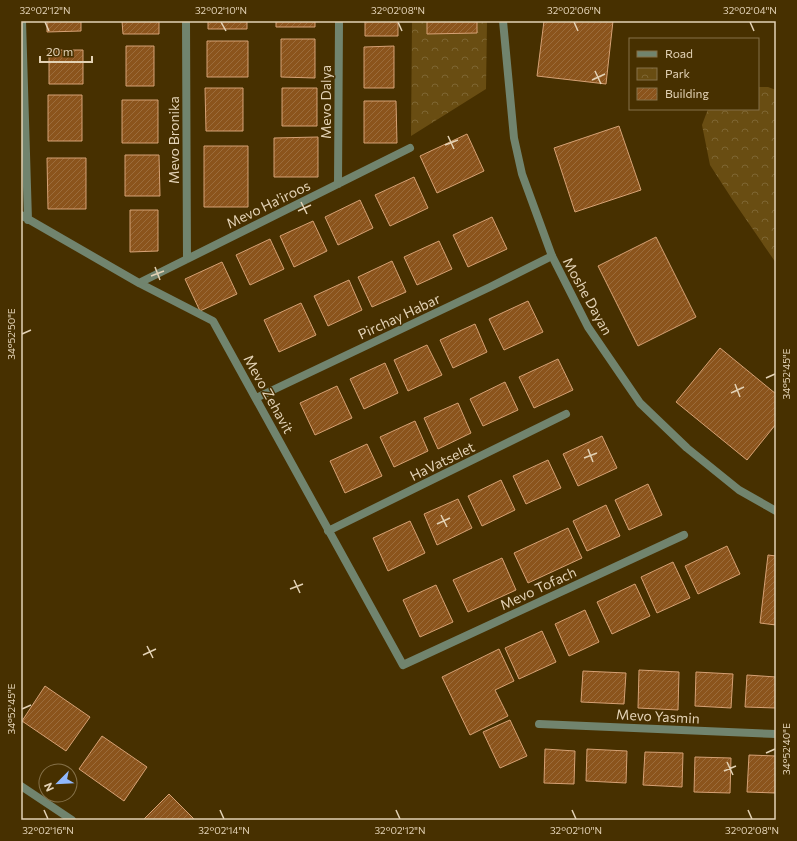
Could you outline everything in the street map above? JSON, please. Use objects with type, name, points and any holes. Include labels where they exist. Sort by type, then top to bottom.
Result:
[{"type":"street","points":[[22,21],[25,218]]},
{"type":"street","name":"Mevo Bronika","points":[[186,21],[187,259]]},
{"type":"street","name":"Mevo Dalya","points":[[338,184],[339,21]]},
{"type":"street","name":"Moshe Dayan","points":[[503,21],[514,138],[522,174],[552,256],[588,327],[640,403],[693,453],[739,490],[776,511]]},
{"type":"street","name":"Mevo Ha'iroos","points":[[139,283],[410,148]]},
{"type":"street","name":"Mevo Zehavit","points":[[25,218],[139,283],[213,321],[403,665]]},
{"type":"street","name":"Pirchay Habar","points":[[256,398],[483,291],[552,256]]},
{"type":"street","name":"HaVatselet","points":[[328,531],[566,414]]},
{"type":"street","name":"Mevo Tofach","points":[[403,665],[684,535]]},
{"type":"street","name":"Mevo Yasmin","points":[[539,724],[776,734]]},
{"type":"street","points":[[21,786],[72,820]]},
{"type":"green space","points":[[412,21],[487,21],[486,89],[411,136]]},
{"type":"green space","points":[[759,87],[768,87],[776,90],[776,263],[710,165],[702,125],[708,110],[759,110]]},
{"type":"building","points":[[47,21],[81,21],[81,31],[47,32]]},
{"type":"building","points":[[122,21],[159,21],[159,34],[123,34]]},
{"type":"building","points":[[208,21],[247,21],[247,29],[208,29]]},
{"type":"building","points":[[276,21],[315,21],[315,27],[276,27]]},
{"type":"building","points":[[365,21],[398,21],[398,36],[365,36]]},
{"type":"building","points":[[427,21],[477,21],[477,33],[427,34]]},
{"type":"building","points":[[544,21],[613,21],[606,84],[537,76]]},
{"type":"building","points":[[281,39],[315,39],[315,78],[281,77]]},
{"type":"building","points":[[207,41],[248,41],[248,77],[207,77]]},
{"type":"building","points":[[126,46],[154,46],[154,86],[126,86]]},
{"type":"building","points":[[394,46],[394,88],[364,88],[364,47]]},
{"type":"building","points":[[49,50],[83,50],[83,84],[49,84]]},
{"type":"building","points":[[205,88],[243,88],[243,131],[206,131]]},
{"type":"building","points":[[282,88],[317,88],[317,126],[282,126]]},
{"type":"building","points":[[48,95],[82,95],[82,141],[48,141]]},
{"type":"building","points":[[122,100],[158,100],[158,143],[122,143]]},
{"type":"building","points":[[364,101],[396,101],[397,143],[364,143]]},
{"type":"building","points":[[619,126],[641,190],[575,212],[554,148]]},
{"type":"building","points":[[467,134],[484,171],[437,193],[420,156]]},
{"type":"building","points":[[318,137],[318,177],[274,177],[274,138]]},
{"type":"building","points":[[204,146],[248,146],[248,207],[204,207]]},
{"type":"building","points":[[125,155],[159,155],[160,196],[125,196]]},
{"type":"building","points":[[47,158],[86,158],[86,209],[48,209]]},
{"type":"building","points":[[414,177],[428,208],[390,226],[375,195]]},
{"type":"building","points":[[360,200],[373,228],[338,245],[325,217]]},
{"type":"building","points":[[130,210],[158,210],[158,251],[130,252]]},
{"type":"building","points":[[492,217],[507,249],[468,267],[453,235]]},
{"type":"building","points":[[313,221],[327,251],[294,267],[280,236]]},
{"type":"building","points":[[656,237],[696,317],[638,346],[598,266]]},
{"type":"building","points":[[270,239],[284,269],[250,285],[236,255]]},
{"type":"building","points":[[439,241],[452,269],[417,285],[404,257]]},
{"type":"building","points":[[392,261],[406,292],[372,307],[358,277]]},
{"type":"building","points":[[222,262],[237,294],[200,311],[185,279]]},
{"type":"building","points":[[349,280],[362,310],[328,326],[314,296]]},
{"type":"building","points":[[528,301],[543,332],[504,350],[489,319]]},
{"type":"building","points":[[301,303],[316,335],[279,352],[264,320]]},
{"type":"building","points":[[475,324],[487,352],[453,368],[440,340]]},
{"type":"building","points":[[427,345],[442,375],[408,391],[394,360]]},
{"type":"building","points":[[720,348],[776,394],[776,424],[747,460],[676,402]]},
{"type":"building","points":[[558,359],[573,390],[534,408],[519,377]]},
{"type":"building","points":[[385,363],[398,393],[364,409],[350,379]]},
{"type":"building","points":[[505,382],[518,410],[483,426],[470,399]]},
{"type":"building","points":[[337,386],[352,418],[315,435],[300,403]]},
{"type":"building","points":[[458,403],[471,433],[438,449],[424,418]]},
{"type":"building","points":[[415,421],[428,451],[394,467],[380,437]]},
{"type":"building","points":[[602,436],[617,468],[578,486],[563,454]]},
{"type":"building","points":[[367,444],[382,476],[345,493],[330,461]]},
{"type":"building","points":[[548,460],[561,488],[526,504],[513,476]]},
{"type":"building","points":[[501,480],[515,510],[482,526],[468,496]]},
{"type":"building","points":[[648,484],[662,515],[629,530],[615,500]]},
{"type":"building","points":[[458,499],[472,528],[437,545],[424,514]]},
{"type":"building","points":[[606,505],[620,536],[587,551],[573,521]]},
{"type":"building","points":[[410,521],[425,553],[388,571],[373,538]]},
{"type":"building","points":[[568,528],[582,558],[528,583],[514,553]]},
{"type":"building","points":[[727,546],[740,574],[698,594],[685,566]]},
{"type":"building","points":[[768,555],[776,556],[776,625],[760,623]]},
{"type":"building","points":[[502,558],[516,590],[468,612],[453,580]]},
{"type":"building","points":[[673,562],[690,598],[657,613],[641,577]]},
{"type":"building","points":[[635,584],[650,616],[612,634],[597,602]]},
{"type":"building","points":[[436,585],[453,622],[420,637],[403,600]]},
{"type":"building","points":[[585,610],[599,642],[569,656],[555,624]]},
{"type":"building","points":[[542,631],[556,662],[519,679],[505,648]]},
{"type":"building","points":[[499,649],[514,681],[495,690],[508,716],[470,735],[442,677]]},
{"type":"building","points":[[639,670],[679,672],[678,710],[638,708]]},
{"type":"building","points":[[583,671],[626,673],[624,704],[581,702]]},
{"type":"building","points":[[696,672],[733,674],[731,708],[695,706]]},
{"type":"building","points":[[747,675],[776,677],[776,708],[745,707]]},
{"type":"building","points":[[45,686],[90,717],[66,751],[22,721]]},
{"type":"building","points":[[510,720],[527,756],[500,768],[483,732]]},
{"type":"building","points":[[102,736],[147,767],[124,801],[79,769]]},
{"type":"building","points":[[545,749],[575,751],[574,784],[544,783]]},
{"type":"building","points":[[587,749],[627,751],[626,783],[586,781]]},
{"type":"building","points":[[645,752],[683,753],[682,787],[643,785]]},
{"type":"building","points":[[749,755],[776,756],[776,793],[747,792]]},
{"type":"building","points":[[695,757],[731,758],[730,793],[694,792]]},
{"type":"building","points":[[169,794],[195,820],[143,820]]}]
